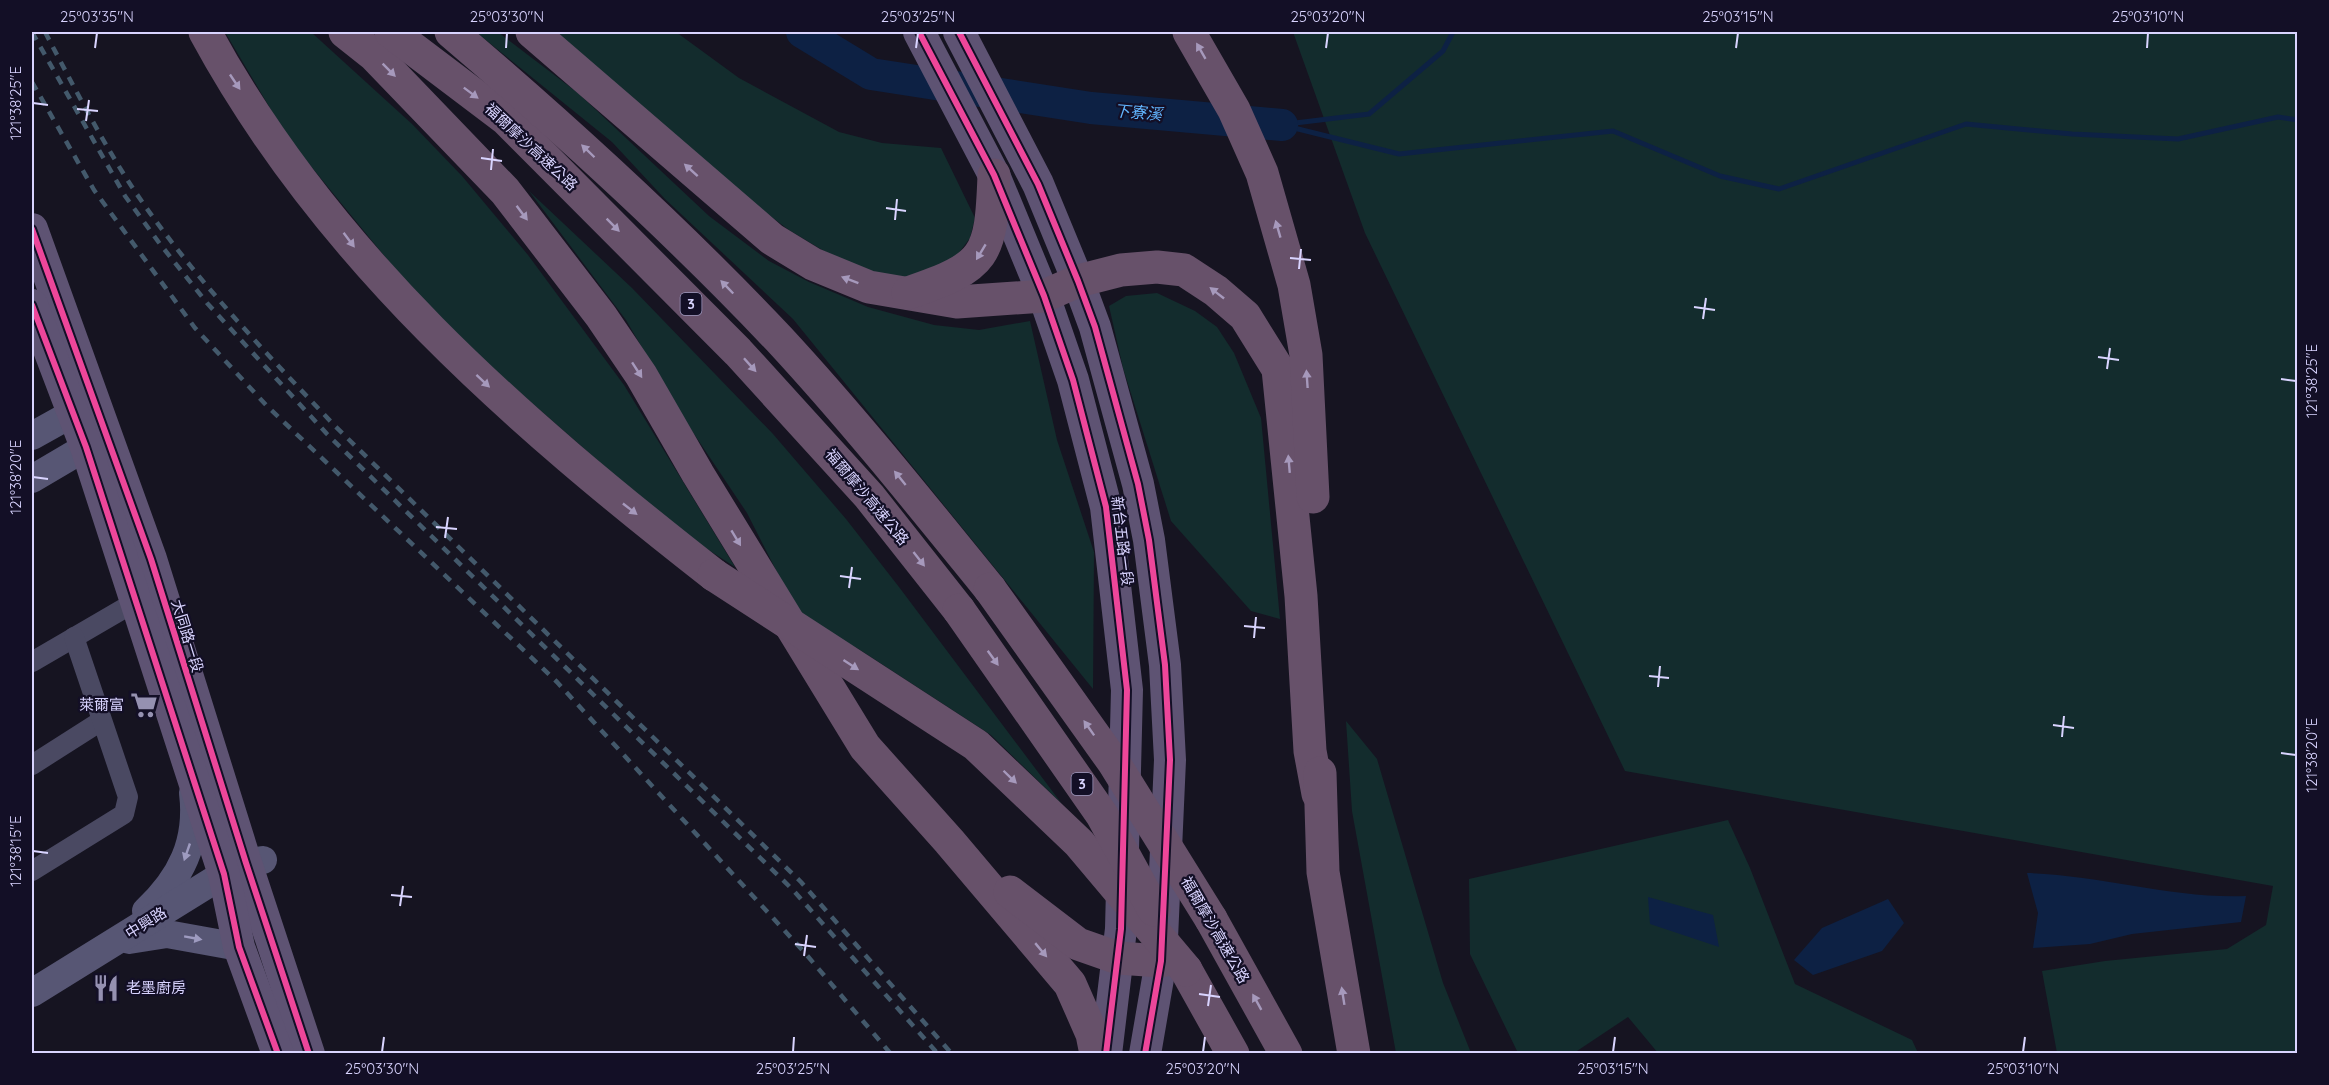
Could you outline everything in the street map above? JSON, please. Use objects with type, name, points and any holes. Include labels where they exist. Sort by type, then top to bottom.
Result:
[{"type":"highway","points":[[205,32],[282,151],[356,249],[447,348],[546,440],[714,575],[976,745],[1079,843],[1173,966]]},
{"type":"highway","points":[[345,32],[374,55],[505,191],[601,316],[641,375],[698,474],[865,747],[949,841],[1070,984],[1092,1034],[1096,1053]]},
{"type":"highway","name":"福爾摩沙高速公路","points":[[391,32],[506,120],[738,352],[869,496],[958,610],[1102,815],[1173,966],[1202,1001],[1233,1053]]},
{"type":"highway","name":"福爾摩沙高速公路","points":[[451,32],[559,123],[686,244],[778,339],[857,426],[990,589],[1114,764],[1211,919],[1286,1053]]},
{"type":"highway","points":[[532,32],[615,100],[772,239],[813,264],[843,278],[869,287],[957,302],[1044,296],[1078,281],[1121,270],[1157,267],[1184,270],[1216,291],[1245,316],[1278,369],[1300,585],[1310,751],[1318,794],[1323,872],[1354,1053]]},
{"type":"highway","points":[[1189,32],[1234,110],[1262,173],[1294,285],[1306,355],[1322,735],[1318,794]]},
{"type":"highway","points":[[906,294],[956,276],[975,261],[991,232],[994,175]]},
{"type":"highway","points":[[949,841],[1078,944],[1118,958],[1173,966]]},
{"type":"main road","name":"新台五路一段","points":[[919,32],[994,175],[1044,296],[1073,380],[1102,485],[1127,690],[1121,918],[1106,1053]]},
{"type":"main road","name":"新台五路一段","points":[[959,32],[1038,184],[1078,281],[1095,327],[1138,484],[1149,540],[1165,665],[1170,760],[1173,966],[1145,1053]]},
{"type":"main road","name":"大同路一段","points":[[32,229],[83,407]]},
{"type":"main road","name":"大同路一段","points":[[32,305],[83,407],[151,559],[244,866],[309,1053]]},
{"type":"main road","name":"大同路一段","points":[[97,441],[135,602],[191,775],[244,866],[239,947],[278,1053]]},
{"type":"street","points":[[32,436],[83,407]]},
{"type":"street","points":[[32,478],[97,441]]},
{"type":"street","points":[[32,662],[135,602]]},
{"type":"street","points":[[32,871],[124,814],[128,797],[74,637]]},
{"type":"street","points":[[32,765],[101,721]]},
{"type":"street","points":[[115,942],[167,891],[187,856],[196,818],[191,775]]},
{"type":"street","name":"中興路","points":[[32,993],[244,866]]},
{"type":"street","points":[[115,942],[167,933],[239,947]]},
{"type":"green space","points":[[225,32],[311,32],[412,124],[462,176],[528,255],[624,385],[735,567],[676,529],[436,319],[287,137]]},
{"type":"green space","points":[[476,32],[498,32],[578,93],[709,216],[769,261],[809,282],[868,307],[934,325],[979,330],[1030,321],[1057,440],[1094,552],[1093,689],[793,319],[665,199],[612,142]]},
{"type":"green space","points":[[554,32],[676,32],[739,78],[839,132],[882,143],[941,148],[975,218],[970,238],[955,258],[905,279],[859,272],[789,230],[749,200]]},
{"type":"green space","points":[[1293,32],[2297,32],[2297,1053],[2057,1053],[2042,971],[2105,961],[2227,949],[2266,925],[2273,886],[1625,771],[1365,233]]},
{"type":"green space","points":[[529,191],[632,288],[773,434],[846,519],[1062,804],[991,735],[857,648],[802,621],[747,513],[680,413],[626,320]]},
{"type":"green space","points":[[1157,293],[1195,311],[1217,327],[1234,353],[1261,418],[1280,619],[1251,611],[1171,521],[1123,368],[1109,306],[1126,296]]},
{"type":"green space","points":[[1346,721],[1377,759],[1443,983],[1471,1053],[1396,1053],[1352,811]]},
{"type":"green space","points":[[1728,820],[1750,868],[1795,984],[1912,1040],[1918,1053],[1658,1053],[1628,1017],[1574,1053],[1518,1053],[1470,954],[1469,879]]},
{"type":"water","points":[[2027,873],[2082,878],[2191,894],[2246,896],[2241,922],[2132,934],[2090,944],[2033,948],[2038,913]]},
{"type":"water","points":[[1648,897],[1713,915],[1719,947],[1650,924]]},
{"type":"water","points":[[1888,899],[1904,923],[1882,951],[1813,975],[1794,960],[1822,928]]},
{"type":"waterway","name":"下寮溪","points":[[802,32],[871,74],[1091,108],[1282,125]]},
{"type":"waterway","name":"下寮溪","points":[[1287,124],[1369,114],[1443,51],[1453,32]]},
{"type":"waterway","points":[[1282,125],[1399,154],[1613,131],[1720,176],[1779,189],[1966,124],[2072,134],[2178,139],[2278,117],[2298,120]]},
{"type":"railway","points":[[32,32],[125,196],[207,303],[327,434],[793,890],[938,1054]]},
{"type":"railway","points":[[45,32],[99,132],[134,190],[204,283],[335,426],[801,882],[952,1054]]},
{"type":"railway","points":[[32,82],[94,190],[195,328],[266,405],[557,682],[805,953],[891,1054]]},
{"type":"cycle path","points":[[919,32],[994,175],[1044,296],[1073,380],[1106,507],[1127,690],[1121,929],[1106,1054]]},
{"type":"cycle path","points":[[959,32],[1038,184],[1078,281],[1095,327],[1138,484],[1149,540],[1165,665],[1170,760],[1161,961],[1145,1054]]},
{"type":"cycle path","points":[[32,229],[151,559],[246,863],[309,1054]]},
{"type":"cycle path","points":[[32,305],[86,447],[224,874],[239,947],[278,1054]]},
{"type":"place","name":"萊爾富","points":[[144,705]]},
{"type":"place","name":"老墨廚房","points":[[106,988]]}]
